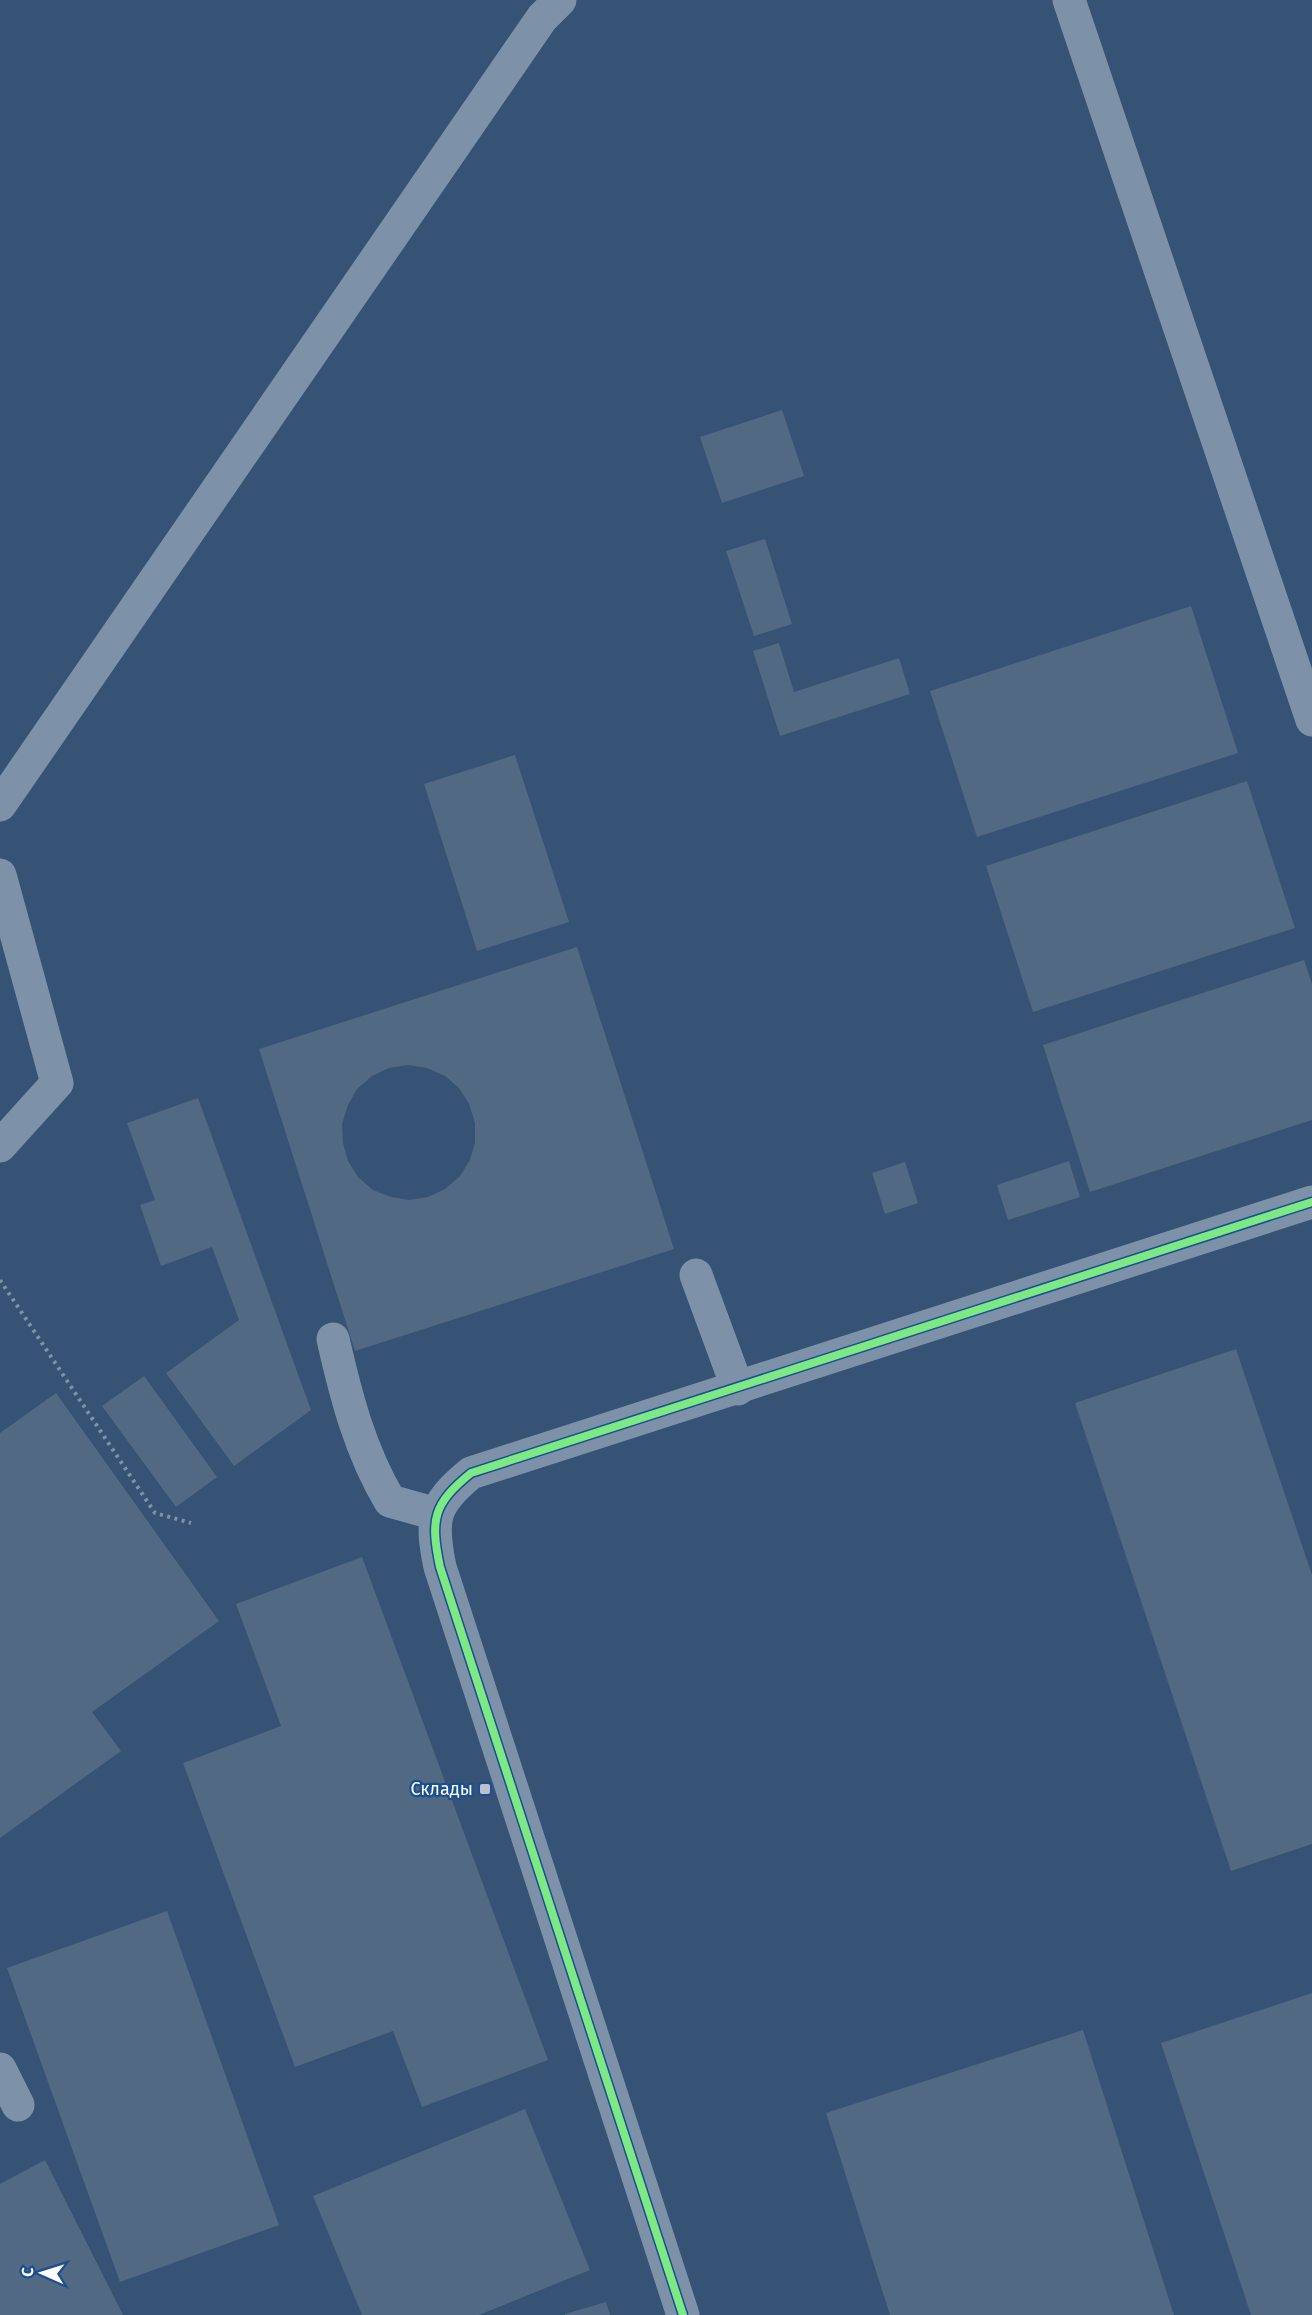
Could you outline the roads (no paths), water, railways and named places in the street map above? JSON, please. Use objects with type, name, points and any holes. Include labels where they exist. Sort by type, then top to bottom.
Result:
[{"type":"street","points":[[0,805],[542,18],[560,0]]},
{"type":"street","points":[[1069,0],[1312,720]]},
{"type":"street","points":[[0,875],[57,1083],[0,1146]]},
{"type":"street","points":[[683,2315],[440,1567],[434,1540],[436,1514],[448,1491],[471,1473],[738,1389],[1312,1202]]},
{"type":"street","points":[[696,1275],[738,1389]]},
{"type":"street","points":[[333,1339],[344,1387],[375,1476],[390,1501],[436,1514]]},
{"type":"street","points":[[0,2069],[18,2105]]},
{"type":"place","name":"Склады","points":[[485,1789]]}]
